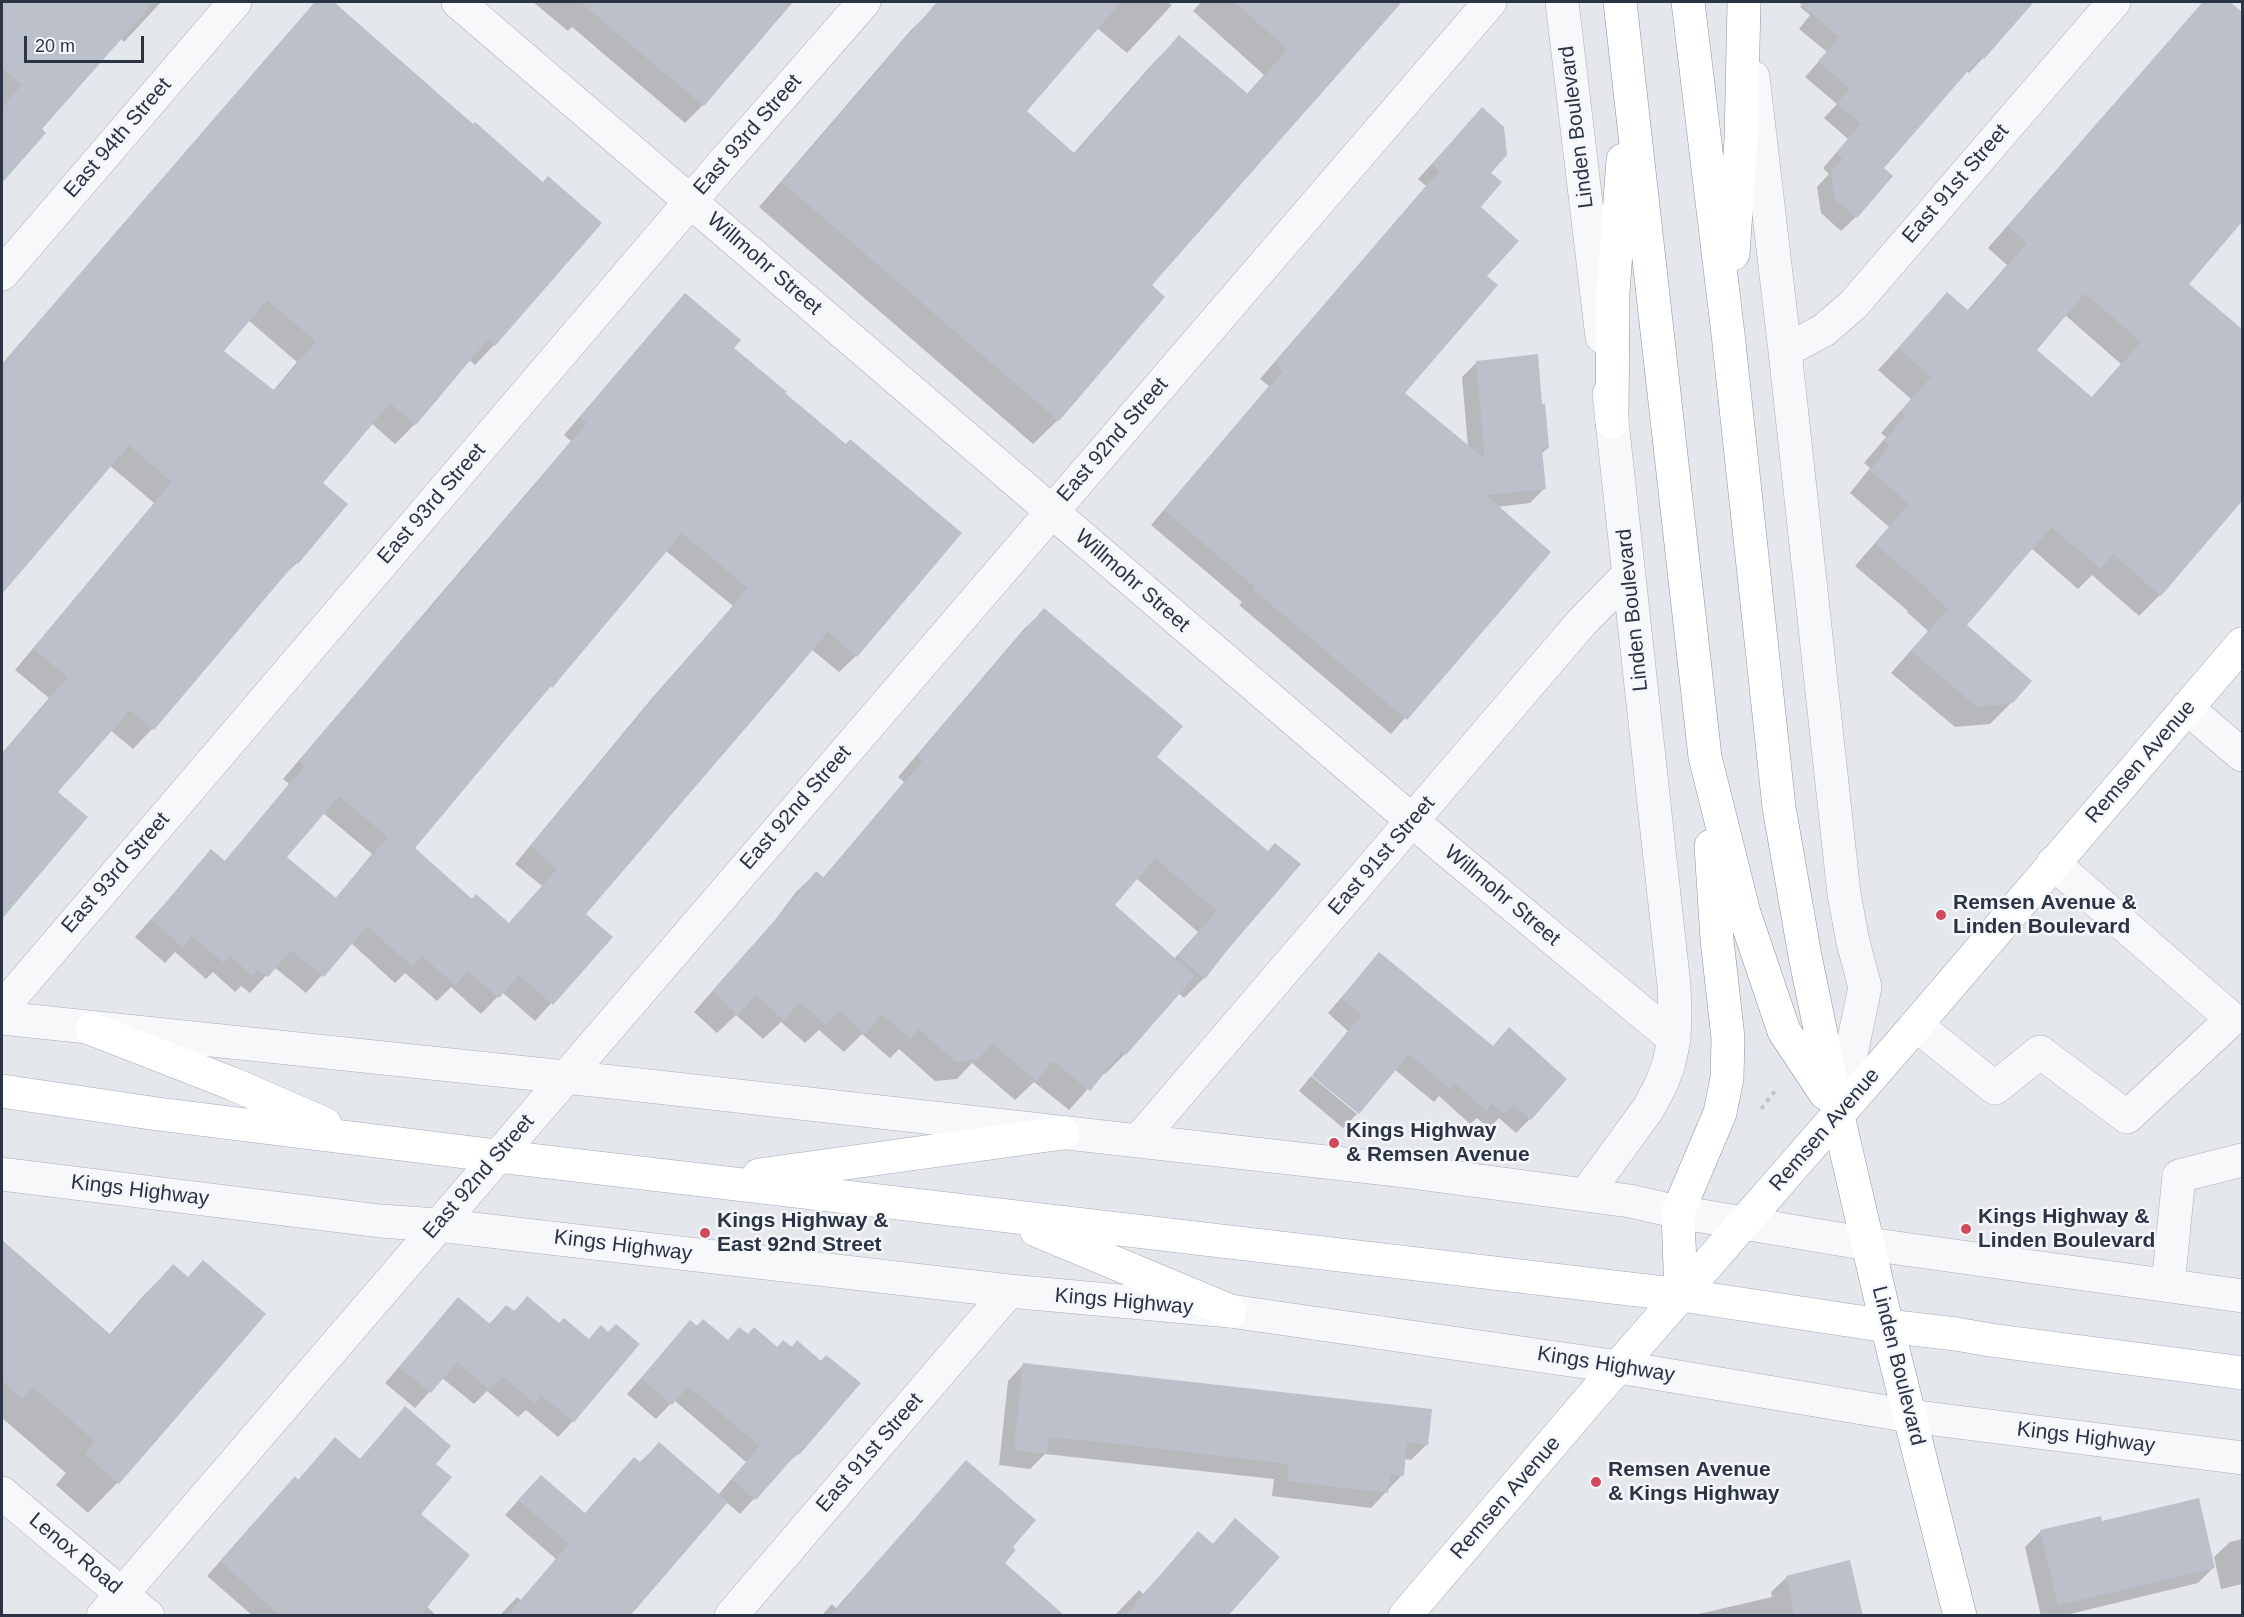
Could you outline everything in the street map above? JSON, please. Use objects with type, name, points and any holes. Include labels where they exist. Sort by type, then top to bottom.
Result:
[{"type":"main road","name":"Linden Boulevard","points":[[1620,2],[1705,757],[1744,913],[1784,1031],[1804,1058],[1838,1116]]},
{"type":"main road","name":"Linden Boulevard","points":[[1688,2],[1728,334],[1779,807],[1805,956],[1838,1116],[1887,1326],[1960,1616]]},
{"type":"main road","points":[[1728,334],[1741,140],[1744,2]]},
{"type":"main road","points":[[1612,422],[1613,292],[1629,83]]},
{"type":"main road","name":"Remsen Avenue","points":[[1405,1616],[1838,1116],[2242,644]]},
{"type":"main road","points":[[1681,1295],[1678,1212],[1720,1113],[1726,1078],[1728,1038],[1718,940],[1705,757]]},
{"type":"main road","points":[[92,1029],[232,1084],[357,1138]]},
{"type":"main road","points":[[2,1091],[158,1114],[497,1156],[1681,1295],[1887,1326],[2242,1373]]},
{"type":"main road","points":[[713,1181],[1063,1133]]},
{"type":"main road","points":[[1001,1215],[1230,1311]]},
{"type":"street","name":"East 94th Street","points":[[2,274],[235,2]]},
{"type":"street","name":"Willmohr Street","points":[[458,2],[1051,512],[1674,1040]]},
{"type":"street","name":"East 93rd Street","points":[[2,1008],[691,201],[864,2]]},
{"type":"street","name":"East 92nd Street","points":[[113,1604],[1490,2]]},
{"type":"street","name":"Linden Boulevard","points":[[1562,2],[1612,422],[1674,986],[1674,1040],[1670,1063],[1661,1085],[1648,1109],[1586,1194]]},
{"type":"street","name":"Linden Boulevard","points":[[1744,2],[1785,351],[1844,894],[1864,987],[1838,1116]]},
{"type":"street","name":"East 91st Street","points":[[1785,351],[1824,330],[1853,305],[2114,2]]},
{"type":"street","name":"East 91st Street","points":[[1138,1141],[1582,622],[1629,574]]},
{"type":"street","points":[[2187,708],[2242,755]]},
{"type":"street","points":[[1916,1025],[1995,1088],[2040,1052],[2127,1117],[2232,1019],[2053,863]]},
{"type":"street","points":[[2,1018],[565,1077],[1397,1170],[1586,1194],[1868,1244],[2242,1296]]},
{"type":"street","points":[[2168,1286],[2179,1176],[2242,1160]]},
{"type":"street","name":"Kings Highway","points":[[2,1174],[380,1221],[438,1225],[1010,1291],[1230,1311],[1619,1367],[1910,1416],[2242,1458]]},
{"type":"street","name":"East 91st Street","points":[[731,1616],[1010,1291]]},
{"type":"street","name":"Lenox Road","points":[[2,1493],[113,1604],[148,1616]]},
{"type":"building","points":[[2,2],[154,2],[42,129],[46,133],[2,183],[2,108],[22,85],[2,68]]},
{"type":"building","points":[[315,2],[334,2],[543,182],[548,176],[602,223],[495,346],[488,339],[416,425],[390,403],[323,483],[348,504],[298,564],[296,562],[154,730],[130,710],[58,792],[88,817],[2,919],[2,754],[68,677],[33,649],[172,482],[129,445],[2,594],[2,364]],"holes":[[[267,300],[316,341],[275,391],[224,351]]]},
{"type":"building","points":[[580,2],[793,2],[704,106]]},
{"type":"building","points":[[937,2],[1121,2],[1027,111],[1075,154],[1179,35],[1248,94],[1288,49],[1234,2],[1402,2],[1152,285],[1165,297],[1059,421],[782,182]]},
{"type":"building","points":[[1798,2],[2034,2],[1984,59],[1981,56],[1884,168],[1893,176],[1857,218],[1835,199],[1831,172],[1843,158],[1836,153],[1861,124],[1837,103],[1850,89],[1818,61],[1840,37]]},
{"type":"building","points":[[2203,2],[2230,2],[2242,12],[2242,222],[2189,284],[2242,329],[2242,501],[2161,596],[2113,554],[2101,569],[2051,527],[1967,625],[2032,681],[2013,703],[1977,707],[1911,651],[1948,609],[1875,544],[1909,504],[1870,470],[1890,446],[1884,441],[1906,415],[1901,411],[1931,377],[1898,348],[1947,292],[1969,311],[2027,243],[2008,226]],"holes":[[[2085,293],[2141,342],[2093,398],[2037,350]]]},
{"type":"building","points":[[1482,107],[1504,127],[1507,155],[1491,173],[1502,182],[1481,207],[1519,241],[1487,276],[1498,285],[1405,393],[1485,459],[1476,361],[1538,354],[1542,404],[1545,403],[1549,448],[1542,449],[1546,489],[1486,495],[1551,552],[1407,720],[1164,510],[1283,371],[1274,363],[1440,171],[1432,164]]},
{"type":"building","points":[[685,293],[741,340],[734,348],[787,392],[785,393],[846,444],[850,439],[962,533],[857,657],[828,632],[586,914],[613,937],[553,1005],[519,975],[499,998],[468,971],[455,985],[422,956],[413,967],[367,926],[324,977],[291,950],[268,977],[258,970],[253,976],[230,956],[224,963],[192,936],[183,947],[151,920],[211,849],[225,861],[305,766],[299,761],[587,423],[580,417]],"holes":[[[682,533],[748,588],[531,846],[557,869],[509,923],[476,894],[472,899],[415,848]],[[339,796],[388,837],[336,898],[287,857]]]},
{"type":"building","points":[[1044,608],[1183,726],[1157,757],[1268,851],[1275,843],[1301,864],[1205,979],[1178,956],[1217,911],[1155,858],[1115,905],[1195,976],[1126,1055],[1122,1051],[1090,1091],[1053,1061],[1036,1081],[992,1043],[978,1059],[956,1062],[919,1029],[911,1039],[882,1014],[865,1034],[839,1010],[826,1025],[800,1002],[784,1020],[755,995],[738,1015],[712,991],[795,898],[816,871],[824,878],[923,761],[917,756]]},
{"type":"building","points":[[1379,952],[1493,1046],[1509,1027],[1567,1079],[1531,1120],[1514,1104],[1505,1114],[1492,1104],[1486,1111],[1454,1082],[1449,1088],[1409,1054],[1359,1114],[1312,1076],[1362,1015],[1341,998]]},
{"type":"building","points":[[2,1240],[111,1335],[173,1264],[188,1277],[203,1260],[266,1314],[119,1484],[85,1454],[96,1442],[33,1387],[22,1399],[2,1381]]},
{"type":"building","points":[[527,1296],[559,1323],[564,1318],[589,1339],[601,1325],[608,1332],[616,1324],[640,1344],[574,1422],[541,1395],[535,1403],[502,1376],[490,1390],[457,1362],[431,1393],[399,1367],[458,1297],[490,1324],[506,1305],[515,1311]]},
{"type":"building","points":[[703,1319],[728,1340],[739,1327],[748,1334],[754,1327],[777,1347],[783,1340],[792,1347],[797,1340],[821,1361],[826,1355],[861,1383],[799,1455],[797,1453],[756,1500],[732,1479],[760,1446],[688,1386],[672,1405],[641,1378],[690,1320],[697,1326]]},
{"type":"building","points":[[1023,1363],[1432,1409],[1428,1445],[1407,1442],[1404,1476],[1390,1474],[1388,1493],[1287,1481],[1289,1464],[1128,1445],[1049,1437],[1047,1454],[1014,1450]]},
{"type":"building","points":[[405,1406],[451,1446],[436,1464],[452,1477],[421,1514],[470,1555],[420,1616],[281,1616],[220,1561],[295,1476],[298,1480],[335,1437],[360,1459]]},
{"type":"building","points":[[659,1442],[728,1502],[630,1616],[507,1616],[569,1544],[518,1500],[541,1475],[585,1513],[634,1457],[641,1463]]},
{"type":"building","points":[[966,1460],[1036,1520],[1013,1547],[1016,1550],[1005,1563],[1065,1616],[830,1616]]},
{"type":"building","points":[[2199,1498],[2215,1568],[2058,1605],[2040,1530],[2101,1516],[2102,1521]]},
{"type":"building","points":[[1235,1518],[1280,1557],[1228,1616],[1125,1616],[1198,1531],[1213,1544]]},
{"type":"building","points":[[1850,1560],[1863,1616],[1795,1616],[1786,1576]]},
{"type":"place","name":"Remsen Avenue & Linden Boulevard","points":[[1941,915]]},
{"type":"place","name":"Kings Highway & Remsen Avenue","points":[[1334,1143]]},
{"type":"place","name":"Kings Highway & Linden Boulevard","points":[[1966,1229]]},
{"type":"place","name":"Kings Highway & East 92nd Street","points":[[705,1233]]},
{"type":"place","name":"Remsen Avenue & Kings Highway","points":[[1596,1482]]}]
